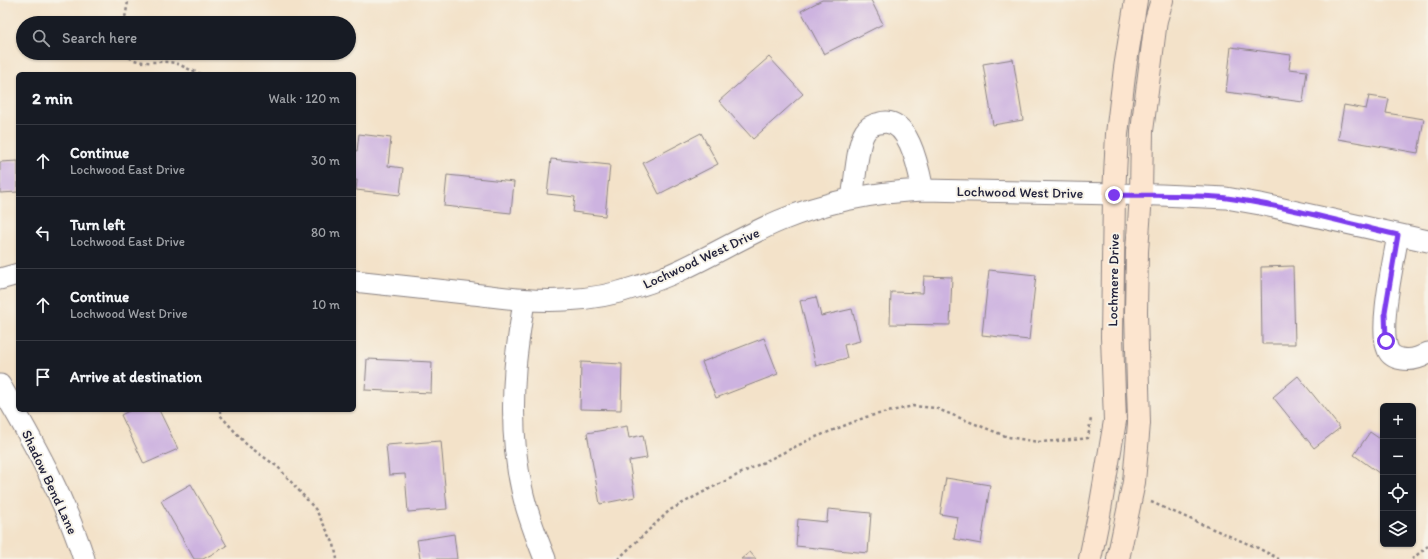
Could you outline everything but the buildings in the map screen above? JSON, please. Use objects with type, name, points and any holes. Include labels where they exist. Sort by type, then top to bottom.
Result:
[{"type":"street","name":"Lochmere Drive","points":[[1090,559],[1115,421],[1112,337],[1114,195],[1118,126],[1125,68],[1136,0]]},
{"type":"street","name":"Lochmere Drive","points":[[1118,559],[1134,482],[1139,423],[1136,312],[1142,131],[1156,20],[1162,0]]},
{"type":"street","points":[[852,198],[860,145],[865,132],[872,125],[885,121],[894,124],[901,130],[911,146],[923,190]]},
{"type":"street","name":"Lochwood West Drive","points":[[356,281],[524,300],[572,300],[616,293],[672,274],[778,222],[808,210],[852,198],[902,191],[923,190],[1161,195],[1226,198],[1260,204],[1428,241]]},
{"type":"street","points":[[1398,235],[1385,312],[1386,341],[1388,350],[1396,358],[1407,360],[1420,358],[1428,353]]},
{"type":"street","points":[[0,279],[16,275]]},
{"type":"street","points":[[524,300],[515,368],[513,396],[514,425],[521,489],[530,522],[545,559]]},
{"type":"street","name":"Shadow Bend Lane","points":[[0,385],[24,426],[56,489],[70,519],[84,559]]},
{"type":"path","points":[[125,16],[128,2],[127,0]]},
{"type":"path","points":[[134,60],[138,62],[174,63],[196,72]]},
{"type":"path","points":[[618,559],[670,510],[811,438],[866,418],[913,406],[935,408],[1008,437],[1038,442],[1088,438],[1091,418]]},
{"type":"path","points":[[220,412],[220,415],[247,445],[278,467],[316,510],[334,544],[337,559]]},
{"type":"path","points":[[1150,502],[1258,548],[1279,559]]},
{"type":"path","points":[[1412,559],[1428,546]]},
{"type":"route","points":[[1114,195],[1161,195],[1226,198],[1260,204],[1398,235],[1385,312],[1386,341]]}]
